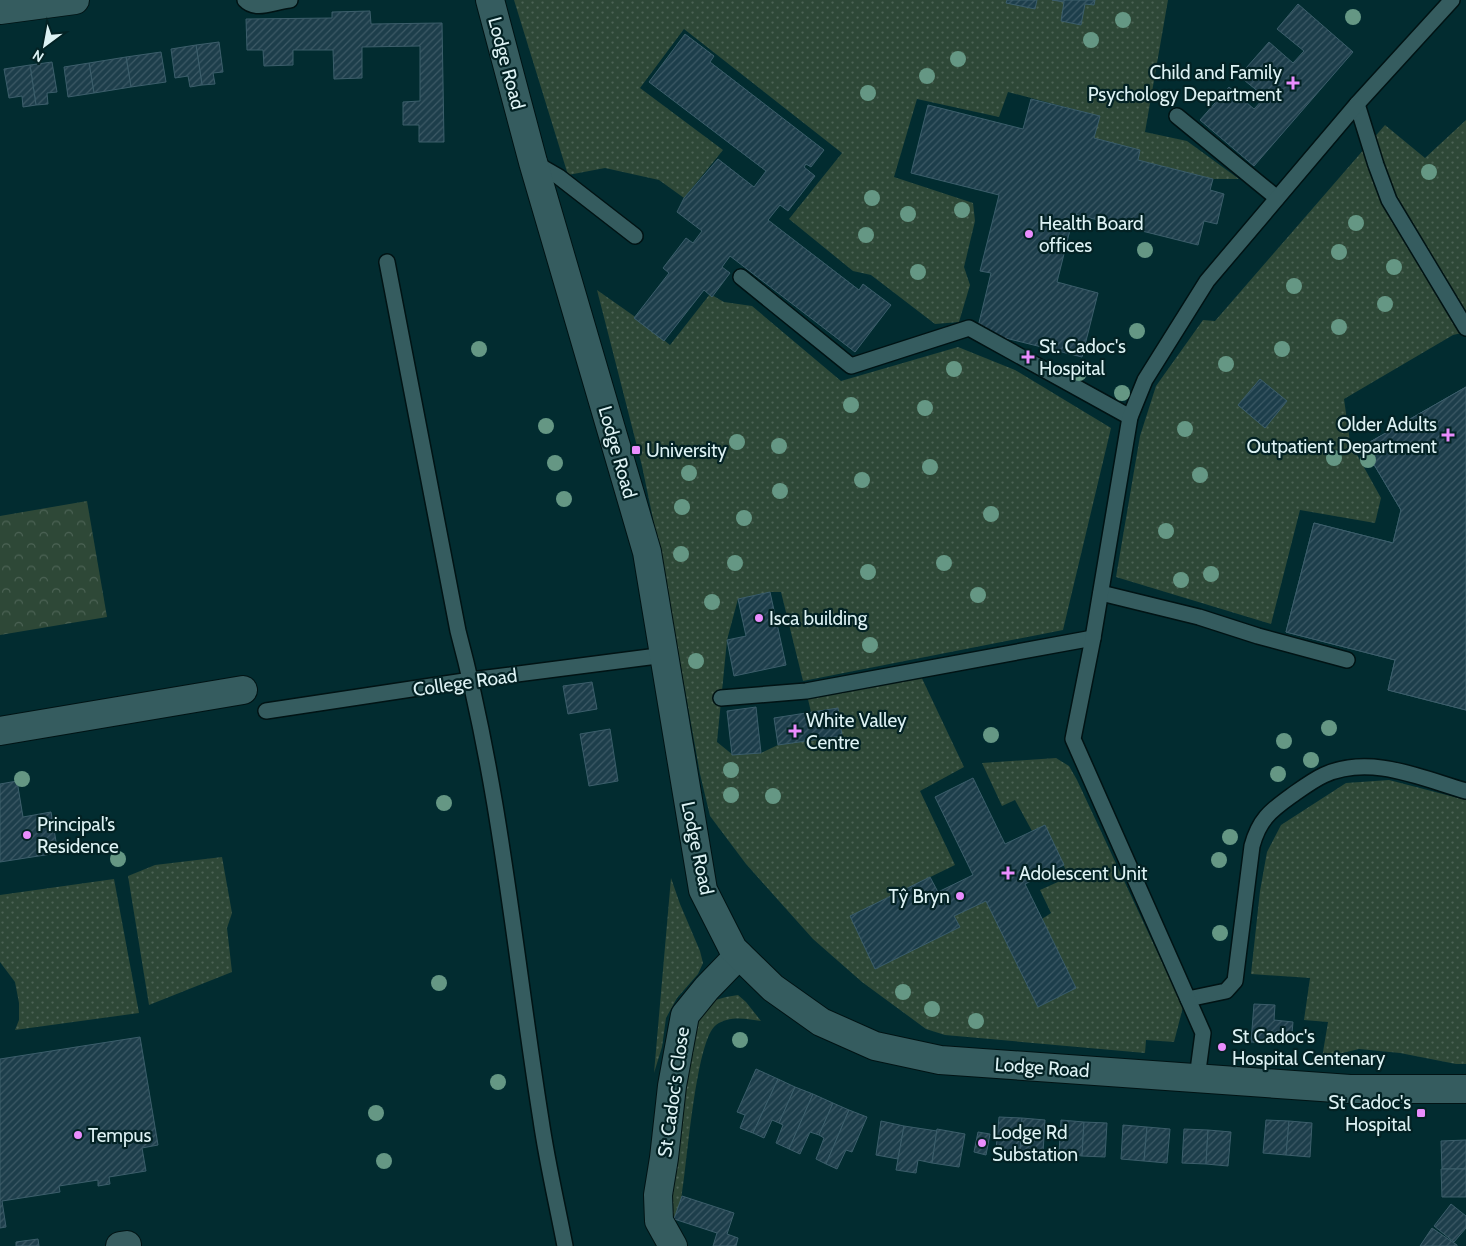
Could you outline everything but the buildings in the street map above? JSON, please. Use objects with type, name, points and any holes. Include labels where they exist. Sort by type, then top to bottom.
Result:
[{"type":"street","points":[[0,10],[75,0]]},
{"type":"street","name":"Lodge Road","points":[[490,0],[533,162],[648,552],[703,890],[733,949],[774,988],[821,1022],[875,1046],[940,1060],[1350,1089],[1466,1089]]},
{"type":"street","points":[[0,731],[243,690]]},
{"type":"street","name":"St Cadoc's Close","points":[[673,1246],[659,1221],[658,1195],[672,1086],[685,1015],[706,988],[739,955]]},
{"type":"lane","points":[[245,0],[249,4],[261,6],[278,0],[290,0]]},
{"type":"lane","points":[[1197,1078],[1203,1033],[1074,739],[1101,594],[1130,417],[1145,380],[1207,281],[1357,104],[1452,0]]},
{"type":"lane","points":[[1357,104],[1376,165],[1390,200],[1466,328]]},
{"type":"lane","points":[[1177,116],[1277,198]]},
{"type":"lane","points":[[533,162],[558,177],[635,236]]},
{"type":"lane","points":[[387,262],[458,631],[471,680],[501,839],[541,1121],[565,1246]]},
{"type":"lane","points":[[741,277],[851,366],[970,328],[1130,417]]},
{"type":"lane","points":[[1101,594],[1199,617],[1258,636],[1347,660]]},
{"type":"lane","points":[[721,698],[806,691],[1093,638]]},
{"type":"lane","name":"College Road","points":[[266,711],[471,680],[665,655]]},
{"type":"lane","points":[[1188,999],[1226,992],[1235,981],[1252,846],[1256,833],[1264,819],[1274,808],[1324,775],[1346,768],[1373,766],[1466,791]]},
{"type":"green space","points":[[514,0],[1168,0],[1145,132],[1187,141],[1239,179],[1213,179],[1138,160],[1140,150],[1094,138],[1099,116],[1008,92],[999,117],[917,99],[894,177],[973,203],[975,221],[964,267],[970,285],[959,322],[935,324],[871,275],[853,271],[789,219],[842,153],[684,29],[640,88],[723,150],[684,198],[659,180],[605,168],[568,175]]},
{"type":"green space","points":[[1466,120],[1466,332],[1453,335],[1344,399],[1350,442],[1381,498],[1375,523],[1300,510],[1271,624],[1116,577],[1140,436],[1156,386],[1203,320],[1215,321],[1385,125],[1425,158]]},
{"type":"green space","points":[[597,290],[670,345],[710,294],[724,302],[752,306],[841,381],[958,347],[1015,370],[1111,428],[1063,630],[803,681],[781,592],[770,592],[738,599],[727,640],[717,742],[733,755],[761,753],[778,745],[842,736],[838,709],[811,712],[806,691],[918,670],[964,767],[920,791],[955,865],[850,916],[875,969],[960,927],[954,916],[986,901],[1038,1007],[1076,988],[1042,919],[1051,913],[1040,890],[1069,877],[1045,825],[1032,831],[1015,800],[1002,806],[982,763],[1056,758],[1069,766],[1183,1007],[1174,1042],[1146,1040],[1145,1053],[945,1035],[926,1029],[862,982],[813,939],[746,864],[710,816],[700,774],[663,567],[642,466]]},
{"type":"green space","points":[[87,501],[107,617],[0,635],[0,516]]},
{"type":"green space","points":[[1389,780],[1466,800],[1466,1064],[1456,1064],[1400,1053],[1359,1049],[1322,1058],[1328,1022],[1304,1020],[1310,978],[1251,974],[1260,891],[1267,852],[1281,825],[1346,783]]},
{"type":"green space","points":[[222,857],[232,913],[227,928],[232,972],[149,1005],[128,876],[155,865]]},
{"type":"green space","points":[[671,878],[703,963],[698,974],[677,998],[666,1018],[662,1047],[654,1073]]},
{"type":"green space","points":[[114,879],[139,1013],[15,1030],[19,1020],[19,1003],[15,982],[0,962],[0,895]]},
{"type":"green space","points":[[738,995],[761,1021],[750,1019],[727,1020],[716,1025],[709,1035],[703,1053],[693,1103],[680,1203],[674,1219],[667,1214],[691,1026],[712,1001]]},
{"type":"place","name":"Child and Family Psychology Department","points":[[1293,83]]},
{"type":"place","name":"Health Board offices","points":[[1029,234]]},
{"type":"place","name":"St. Cadoc's Hospital","points":[[1028,357]]},
{"type":"place","name":"Older Adults Outpatient Department","points":[[1448,435]]},
{"type":"place","name":"University","points":[[636,450]]},
{"type":"place","name":"Isca building","points":[[759,618]]},
{"type":"place","name":"White Valley Centre","points":[[795,731]]},
{"type":"place","name":"Principal’s Residence","points":[[27,835]]},
{"type":"place","name":"Adolescent Unit","points":[[1008,873]]},
{"type":"place","name":"Tŷ Bryn","points":[[960,896]]},
{"type":"place","name":"St Cadoc's Hospital Centenary","points":[[1222,1047]]},
{"type":"place","name":"St Cadoc's Hospital","points":[[1421,1113]]},
{"type":"place","name":"Tempus","points":[[78,1135]]},
{"type":"place","name":"Lodge Rd Substation","points":[[982,1143]]}]
